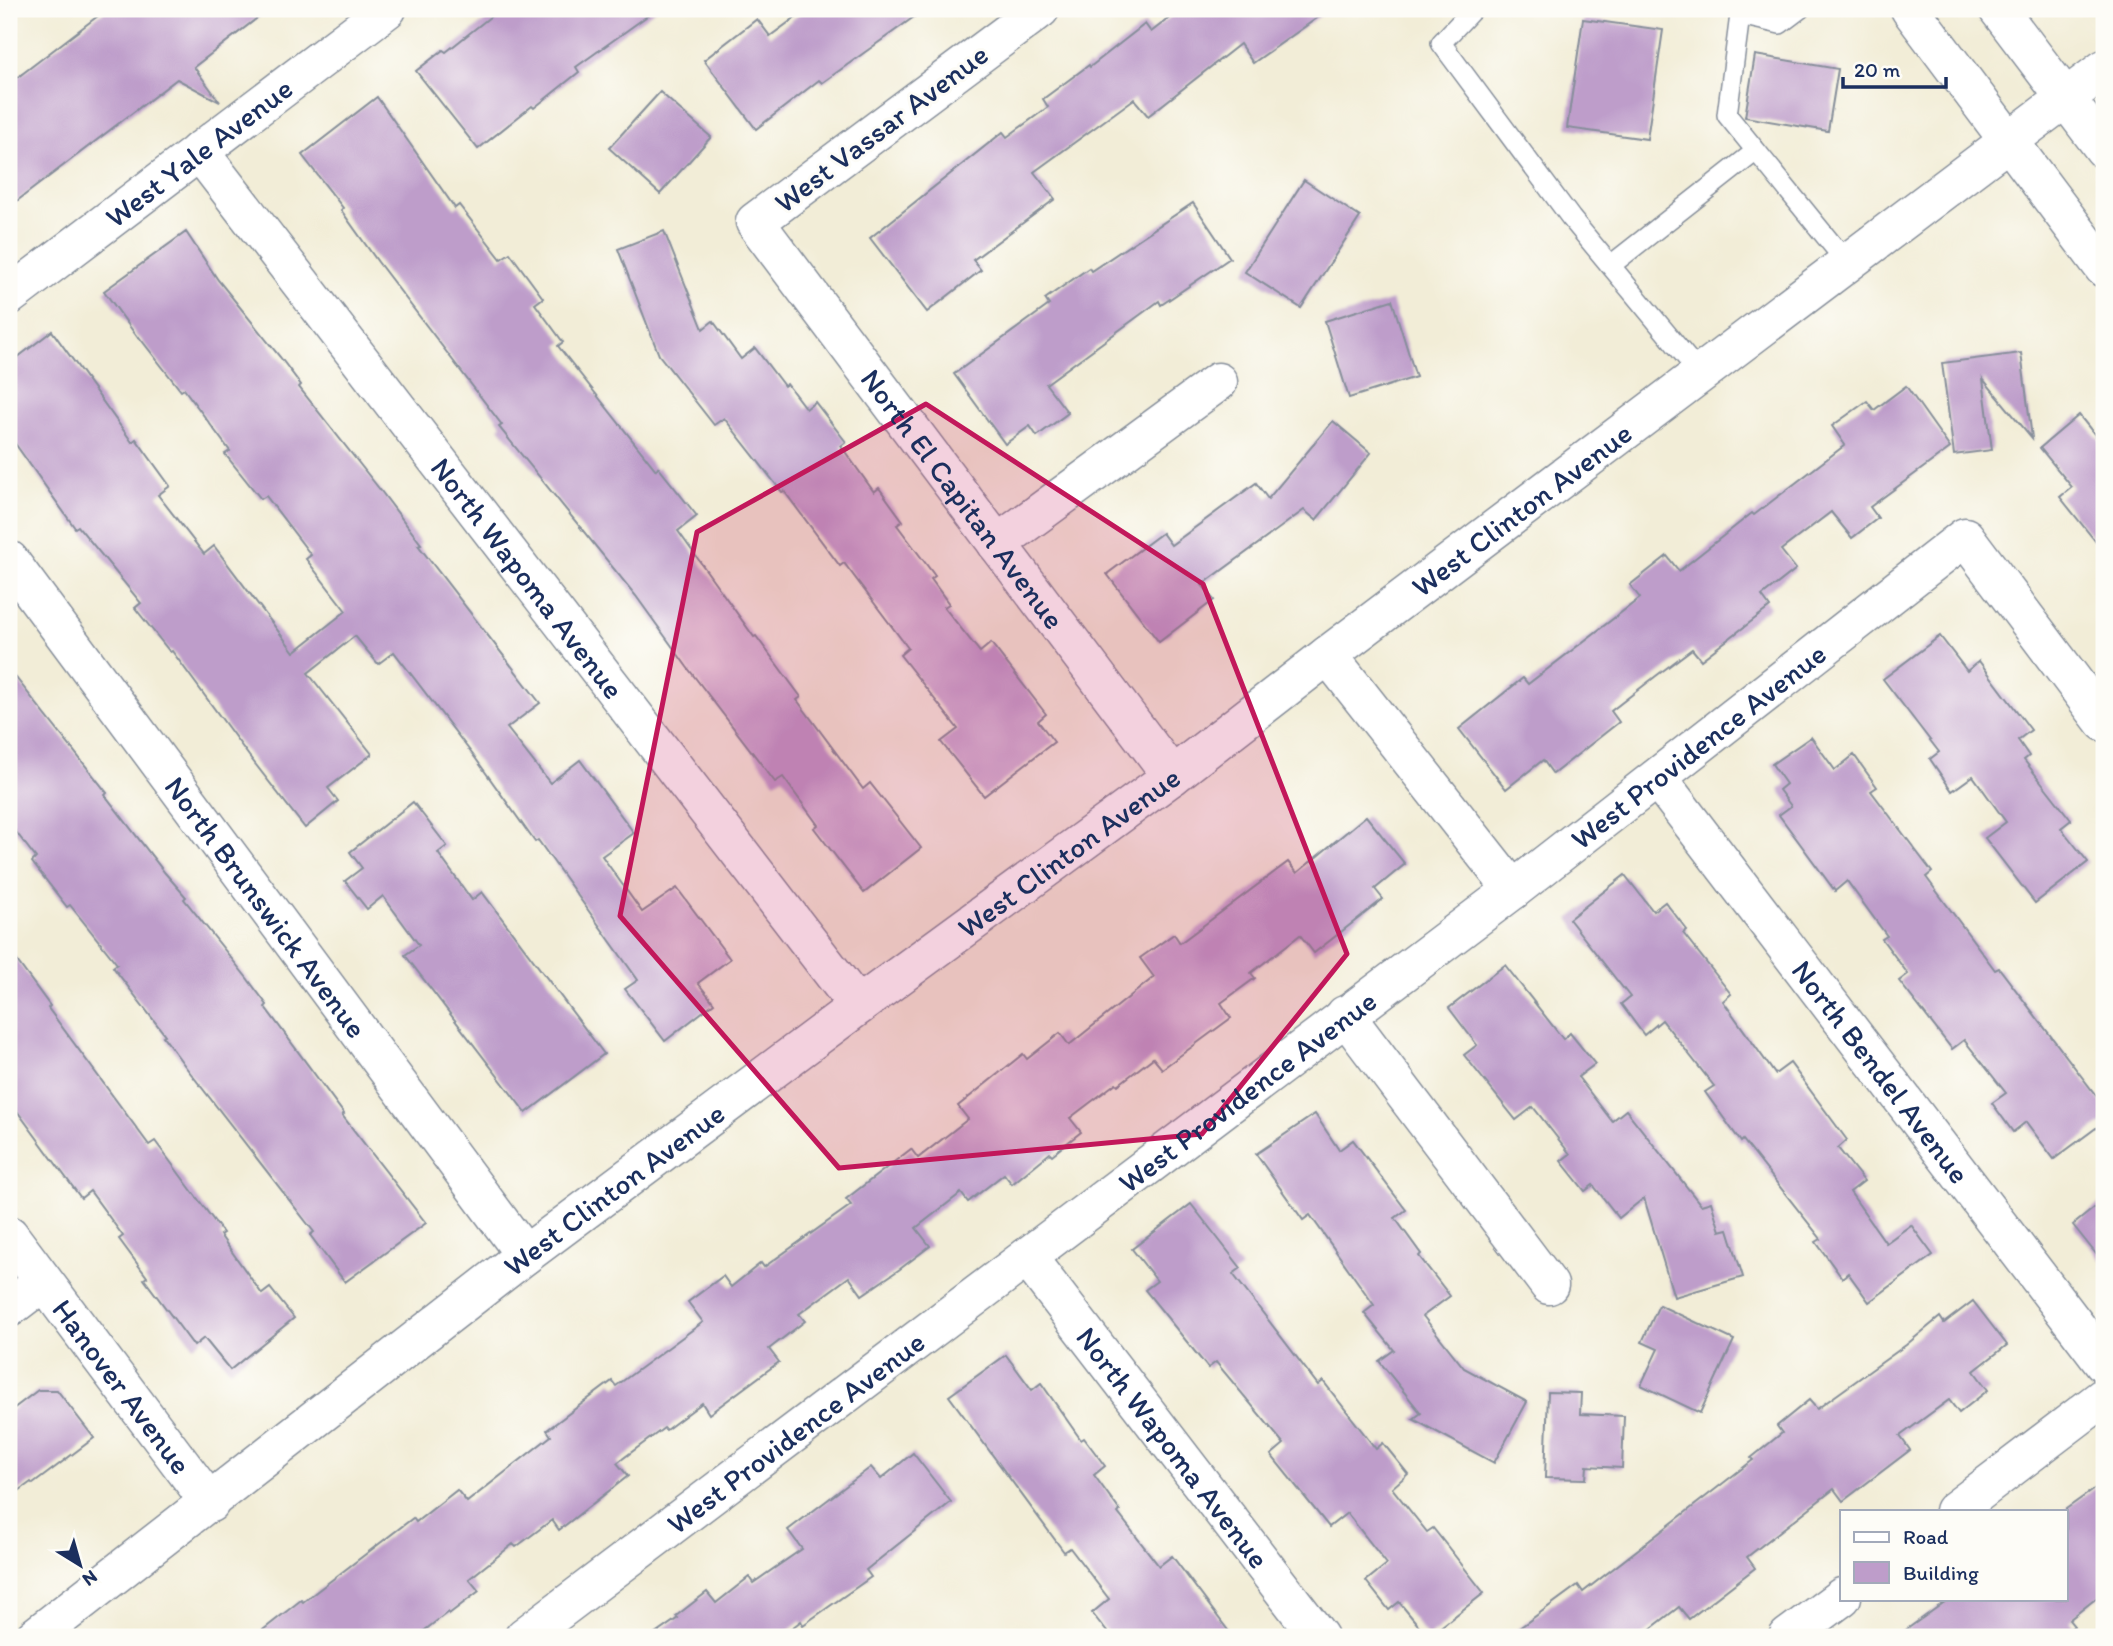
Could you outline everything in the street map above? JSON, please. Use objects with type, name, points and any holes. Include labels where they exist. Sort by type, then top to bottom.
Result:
[{"type":"street","name":"West Yale Avenue","points":[[9,296],[387,9]]},
{"type":"street","name":"West Vassar Avenue","points":[[755,222],[1040,9]]},
{"type":"street","points":[[1910,9],[2104,268]]},
{"type":"street","points":[[1998,9],[2104,149]]},
{"type":"street","name":"West Clinton Avenue","points":[[35,1637],[525,1255],[1172,776],[1328,655],[2010,143],[2104,69]]},
{"type":"street","name":"North Wapoma Avenue","points":[[199,151],[858,1006]]},
{"type":"street","name":"North El Capitan Avenue","points":[[755,222],[1172,776]]},
{"type":"street","points":[[997,544],[1218,382]]},
{"type":"street","name":"West Providence Avenue","points":[[524,1637],[1513,890],[1965,537],[2104,722]]},
{"type":"street","name":"North Brunswick Avenue","points":[[9,559],[525,1255]]},
{"type":"street","points":[[1328,655],[1513,890]]},
{"type":"street","name":"North Bendel Avenue","points":[[1658,779],[2104,1363]]},
{"type":"street","points":[[1345,1015],[1549,1284]]},
{"type":"street","name":"Hanover Avenue","points":[[9,1235],[210,1503]]},
{"type":"street","name":"North Wapoma Avenue","points":[[1027,1257],[1319,1637]]},
{"type":"street","points":[[9,1308],[43,1282]]},
{"type":"street","points":[[1955,1510],[2104,1397]]},
{"type":"street","points":[[1788,1637],[1840,1598]]},
{"type":"lane","points":[[1473,9],[1441,43],[1571,218],[1702,374]]},
{"type":"lane","points":[[1800,9],[1780,24],[1738,12],[1727,115],[1848,264]]},
{"type":"lane","points":[[1611,265],[1756,151]]},
{"type":"highlighted area","points":[[926,404],[1203,584],[1347,954],[1202,1134],[839,1168],[620,916],[697,532]]},
{"type":"building","points":[[107,9],[269,9],[194,67],[220,102],[177,79],[9,207],[9,84]]},
{"type":"building","points":[[500,9],[657,9],[576,67],[579,72],[478,149],[416,71],[443,50],[446,52]]},
{"type":"building","points":[[807,9],[925,9],[822,83],[819,80],[756,129],[704,60],[757,19],[770,36]]},
{"type":"building","points":[[1181,9],[1330,9],[1253,63],[1240,44],[1148,116],[1134,99],[1034,172],[1055,199],[973,260],[981,270],[927,312],[870,238],[1003,132],[1007,137],[1048,107],[1043,99],[1089,65],[1090,67],[1145,24],[1151,32]]},
{"type":"building","points":[[1583,19],[1663,30],[1647,139],[1567,128]]},
{"type":"building","points":[[1755,55],[1838,69],[1828,131],[1745,117]]},
{"type":"building","points":[[660,92],[711,137],[660,194],[609,148]]},
{"type":"building","points":[[377,97],[455,208],[459,205],[501,259],[510,253],[543,298],[535,304],[563,342],[558,346],[656,470],[658,467],[697,516],[678,531],[801,697],[797,700],[863,789],[870,783],[921,848],[864,893],[814,828],[818,825],[783,777],[775,782],[636,596],[499,427],[502,425],[378,262],[341,210],[343,208],[302,155]]},
{"type":"building","points":[[1304,180],[1360,217],[1301,308],[1245,272]]},
{"type":"building","points":[[1193,203],[1230,258],[1161,305],[1159,301],[1046,384],[1068,413],[1037,436],[1030,426],[1005,444],[954,374],[1049,305],[1045,299]]},
{"type":"building","points":[[664,231],[703,329],[713,321],[741,359],[755,348],[784,386],[787,384],[806,409],[815,402],[846,442],[841,446],[874,492],[879,488],[903,521],[897,525],[935,576],[931,579],[949,604],[944,607],[980,652],[991,643],[1046,714],[1038,721],[1054,742],[984,796],[941,742],[958,729],[900,655],[908,648],[844,563],[840,566],[784,491],[782,492],[724,418],[714,425],[659,355],[618,249]]},
{"type":"building","points":[[186,232],[218,280],[280,357],[301,385],[299,387],[381,491],[421,544],[418,545],[540,703],[507,728],[550,783],[580,760],[634,833],[602,856],[642,912],[677,888],[730,959],[698,983],[714,1003],[665,1041],[625,989],[638,980],[538,840],[535,842],[394,652],[378,664],[355,636],[308,673],[372,754],[328,788],[338,801],[305,828],[172,651],[170,652],[135,608],[141,603],[78,526],[75,528],[9,435],[9,364],[52,331],[132,442],[136,439],[170,486],[158,495],[204,554],[214,546],[294,652],[346,611],[306,559],[311,555],[266,496],[261,499],[225,454],[230,451],[184,389],[181,391],[138,338],[104,291]]},
{"type":"building","points":[[1392,300],[1416,377],[1349,398],[1325,321]]},
{"type":"building","points":[[2021,353],[2032,438],[1983,379],[1992,450],[1954,455],[1942,363]]},
{"type":"building","points":[[1906,386],[1950,448],[1870,507],[1878,518],[1852,538],[1831,512],[1781,550],[1796,569],[1762,596],[1770,607],[1701,660],[1692,649],[1656,676],[1611,711],[1619,722],[1553,774],[1543,760],[1506,789],[1459,729],[1523,678],[1528,684],[1640,598],[1630,585],[1667,556],[1679,571],[1845,445],[1832,426],[1867,401],[1874,410]]},
{"type":"building","points":[[2079,415],[2104,446],[2104,552],[2060,497],[2072,487],[2040,448]]},
{"type":"building","points":[[1333,421],[1371,453],[1316,520],[1304,510],[1202,585],[1214,600],[1159,642],[1107,574],[1162,533],[1171,545],[1256,483],[1268,499]]},
{"type":"building","points":[[1940,636],[1967,671],[1979,661],[2031,730],[2018,740],[2029,756],[2024,760],[2071,820],[2061,828],[2088,862],[2035,903],[1985,838],[2006,822],[1973,776],[1952,791],[1930,759],[1939,752],[1883,679]]},
{"type":"building","points":[[9,669],[247,978],[267,1005],[265,1007],[344,1114],[342,1115],[426,1223],[345,1282],[310,1235],[314,1232],[185,1066],[113,967],[117,964],[32,862],[36,858],[9,823]]},
{"type":"building","points":[[1811,737],[1835,770],[1854,755],[1877,787],[1871,791],[1932,872],[1926,877],[1995,970],[1999,968],[2104,1106],[2104,1122],[2054,1159],[2026,1122],[2013,1132],[1992,1103],[2006,1093],[1964,1040],[1952,1049],[1899,981],[1908,974],[1882,939],[1887,936],[1847,881],[1835,891],[1779,815],[1791,806],[1779,790],[1786,784],[1772,764]]},
{"type":"building","points":[[413,802],[447,846],[438,853],[472,900],[482,892],[604,1054],[526,1113],[405,955],[419,945],[383,896],[367,909],[345,881],[362,868],[350,852]]},
{"type":"building","points":[[1366,816],[1405,864],[1375,889],[1383,899],[1314,953],[1300,935],[1251,973],[1255,978],[1221,1003],[1231,1018],[1162,1069],[1153,1058],[1118,1085],[1116,1083],[1070,1118],[1081,1132],[1012,1184],[1004,1174],[968,1202],[961,1193],[916,1228],[930,1246],[900,1269],[862,1295],[849,1277],[799,1314],[805,1321],[769,1349],[779,1362],[709,1414],[702,1403],[617,1463],[628,1476],[559,1530],[552,1520],[516,1547],[513,1544],[469,1579],[479,1591],[449,1614],[448,1612],[416,1637],[254,1637],[413,1518],[416,1522],[457,1490],[467,1502],[551,1436],[547,1430],[612,1381],[616,1386],[703,1322],[688,1302],[723,1276],[731,1287],[761,1263],[764,1267],[851,1205],[846,1199],[911,1149],[918,1158],[968,1119],[958,1106],[1023,1054],[1027,1059],[1060,1033],[1069,1045],[1154,977],[1140,958],[1174,934],[1180,943],[1288,862],[1297,873]]},
{"type":"building","points":[[1625,875],[1653,911],[1665,902],[1687,930],[1683,933],[1731,994],[1723,1001],[1775,1074],[1790,1063],[1847,1140],[1838,1148],[1864,1181],[1850,1192],[1886,1243],[1911,1225],[1933,1255],[1869,1302],[1848,1273],[1842,1278],[1816,1242],[1821,1239],[1743,1140],[1741,1142],[1705,1092],[1714,1086],[1662,1020],[1644,1035],[1621,1004],[1630,997],[1569,919]]},
{"type":"building","points":[[9,950],[50,1006],[48,1008],[149,1145],[155,1141],[223,1233],[220,1235],[262,1294],[270,1288],[294,1318],[230,1370],[204,1338],[194,1346],[144,1279],[147,1277],[119,1239],[123,1236],[90,1191],[81,1198],[9,1100]]},
{"type":"building","points":[[1505,965],[1563,1039],[1570,1033],[1595,1064],[1578,1077],[1612,1121],[1626,1110],[1701,1205],[1711,1202],[1720,1231],[1728,1229],[1743,1277],[1674,1297],[1644,1198],[1619,1218],[1593,1185],[1585,1191],[1561,1161],[1570,1154],[1533,1107],[1516,1120],[1464,1055],[1477,1045],[1449,1008]]},
{"type":"building","points":[[1315,1114],[1339,1150],[1353,1140],[1406,1210],[1395,1218],[1421,1254],[1419,1256],[1450,1296],[1423,1316],[1464,1368],[1527,1402],[1494,1463],[1413,1419],[1421,1413],[1379,1361],[1394,1350],[1364,1313],[1374,1305],[1310,1215],[1303,1220],[1256,1154]]},
{"type":"building","points":[[2104,1200],[2104,1264],[2073,1225]]},
{"type":"building","points":[[1191,1204],[1241,1268],[1233,1274],[1318,1385],[1323,1381],[1376,1449],[1383,1443],[1408,1474],[1392,1488],[1427,1532],[1433,1528],[1484,1593],[1428,1637],[1399,1602],[1389,1610],[1366,1581],[1387,1564],[1347,1513],[1329,1527],[1271,1455],[1284,1444],[1216,1362],[1208,1368],[1145,1290],[1157,1281],[1132,1249]]},
{"type":"building","points":[[1973,1301],[2007,1345],[1974,1371],[1988,1390],[1959,1413],[1949,1400],[1900,1436],[1910,1450],[1843,1501],[1834,1489],[1747,1557],[1755,1568],[1689,1619],[1679,1607],[1640,1637],[1507,1637],[1578,1585],[1583,1592],[1753,1460],[1751,1458],[1782,1433],[1777,1426],[1809,1400],[1817,1409],[1940,1317],[1944,1323]]},
{"type":"building","points":[[1659,1305],[1734,1340],[1700,1413],[1641,1385],[1658,1349],[1642,1342]]},
{"type":"building","points":[[1006,1355],[1032,1390],[1041,1383],[1081,1440],[1084,1438],[1105,1466],[1094,1475],[1120,1511],[1118,1513],[1159,1566],[1172,1556],[1233,1637],[1111,1637],[1092,1613],[1109,1599],[1070,1548],[1064,1552],[949,1396]]},
{"type":"building","points":[[38,1390],[57,1390],[94,1438],[33,1484],[31,1482],[9,1498],[9,1412]]},
{"type":"building","points":[[1548,1392],[1581,1393],[1580,1414],[1624,1416],[1622,1468],[1587,1466],[1586,1479],[1545,1478]]},
{"type":"building","points":[[913,1453],[951,1502],[866,1570],[871,1577],[803,1625],[801,1621],[780,1637],[651,1637],[678,1618],[676,1616],[707,1592],[716,1603],[749,1577],[753,1583],[802,1549],[788,1530],[871,1467],[881,1479]]},
{"type":"building","points":[[2104,1482],[2104,1592],[2069,1620],[2074,1626],[2060,1637],[1896,1637],[1948,1600],[2068,1600],[2066,1509]]}]
